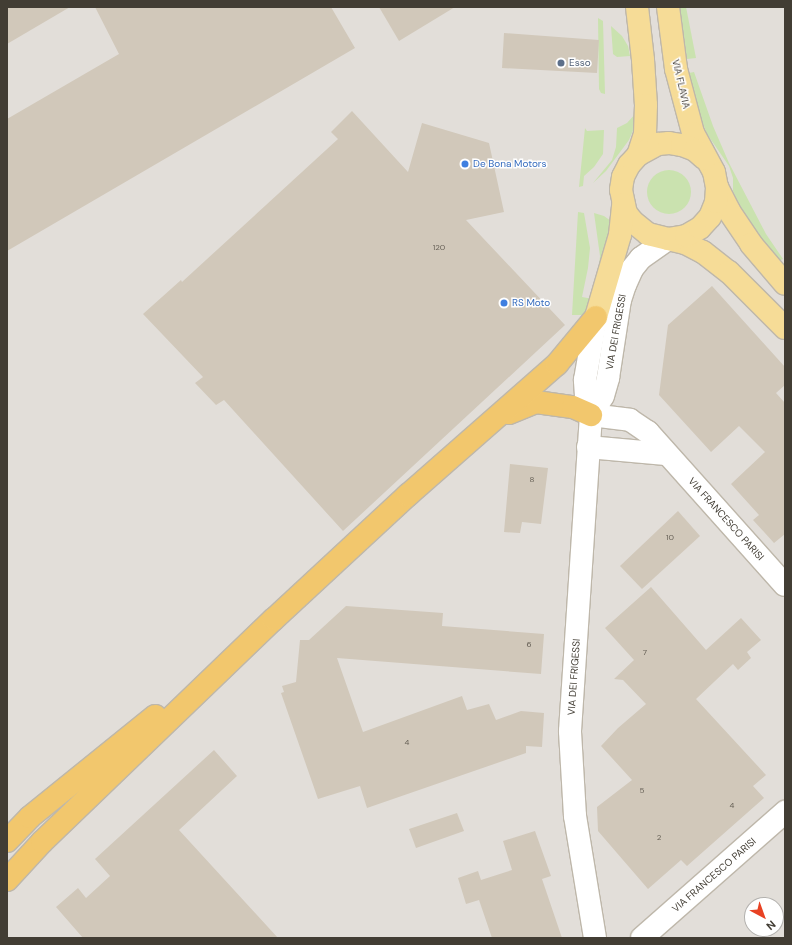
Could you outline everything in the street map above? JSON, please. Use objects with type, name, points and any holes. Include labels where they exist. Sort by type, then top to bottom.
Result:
[{"type":"highway","points":[[7,880],[42,842],[274,619],[408,495],[557,364],[596,317]]},
{"type":"highway","points":[[498,416],[536,402],[573,407],[591,415]]},
{"type":"highway","points":[[7,841],[30,817],[274,619]]},
{"type":"main road","name":"VIA FLAVIA","points":[[637,7],[646,105],[645,134],[638,155]]},
{"type":"main road","name":"VIA FLAVIA","points":[[668,7],[676,69],[693,133],[705,159],[714,172],[717,187],[728,211],[751,244],[785,284]]},
{"type":"main road","name":"VIA FLAVIA","points":[[705,159],[695,150],[682,145],[670,143],[658,144],[638,155],[629,165],[623,177],[621,190],[623,204],[632,221],[639,228],[658,238],[685,243],[703,252],[729,272],[785,328]]},
{"type":"main road","name":"VIA FLAVIA","points":[[668,239],[686,236],[700,228],[710,217],[713,210],[716,202],[717,187]]},
{"type":"main road","points":[[596,317],[620,235],[623,204]]},
{"type":"street","name":"VIA DEI FRIGESSI","points":[[591,415],[604,396],[620,300],[632,269],[640,258],[668,239]]},
{"type":"street","name":"VIA DEI FRIGESSI","points":[[594,938],[575,816],[570,731],[591,415],[586,396],[585,380],[596,317]]},
{"type":"street","name":"VIA FRANCESCO PARISI","points":[[591,415],[630,420],[648,432],[666,454],[785,585]]},
{"type":"street","points":[[588,447],[666,454]]},
{"type":"street","name":"VIA FRANCESCO PARISI","points":[[642,938],[785,812]]},
{"type":"shaded area","points":[[7,7],[785,7],[785,938],[7,938]]},
{"type":"green space","points":[[680,7],[686,7],[696,58],[687,59]]},
{"type":"green space","points":[[598,18],[603,21],[605,94],[601,93],[599,89]]},
{"type":"green space","points":[[611,26],[622,36],[628,46],[630,56],[617,57],[613,54]]},
{"type":"green space","points":[[694,72],[713,126],[729,163],[766,234],[783,259],[779,261],[748,220],[733,191],[733,178],[729,166],[707,134],[697,109],[689,73]]},
{"type":"green space","points":[[636,113],[635,126],[629,140],[606,171],[593,183],[612,160],[616,147],[617,128],[627,123]]},
{"type":"green space","points":[[585,128],[587,131],[604,130],[603,154],[594,167],[584,176],[583,186],[579,187]]},
{"type":"green space","points":[[665,170],[673,170],[685,176],[691,188],[691,196],[685,208],[673,214],[665,214],[653,208],[647,196],[647,188],[653,176]]},
{"type":"green space","points":[[578,212],[584,213],[590,248],[588,268],[582,297],[593,299],[588,315],[572,315]]},
{"type":"green space","points":[[594,213],[604,216],[611,221],[612,232],[598,280],[600,256]]},
{"type":"building","points":[[7,7],[70,7],[7,44]]},
{"type":"building","points":[[95,7],[331,7],[355,48],[7,251],[7,119],[119,54]]},
{"type":"building","points":[[379,7],[455,7],[399,41]]},
{"type":"building","points":[[504,33],[599,40],[597,73],[502,68]]},
{"type":"building","points":[[352,111],[408,172],[422,123],[489,143],[504,212],[466,220],[565,325],[343,531],[224,400],[216,405],[195,383],[203,377],[143,314],[181,280],[182,282],[338,139],[331,132]]},
{"type":"building","points":[[712,286],[785,367],[785,385],[776,393],[785,403],[785,534],[774,543],[753,520],[759,515],[731,484],[765,452],[739,426],[711,452],[659,395],[668,325]]},
{"type":"building","points":[[510,464],[548,468],[541,524],[522,522],[520,533],[504,532]]},
{"type":"building","points":[[678,511],[700,536],[642,589],[620,566]]},
{"type":"building","points":[[651,587],[706,650],[741,618],[761,640],[747,652],[751,658],[738,670],[733,664],[696,699],[766,775],[753,786],[764,798],[687,866],[681,860],[648,889],[598,831],[597,807],[632,780],[601,746],[618,728],[646,704],[623,680],[614,679],[634,660],[605,628]]},
{"type":"building","points":[[346,606],[443,613],[442,626],[544,634],[541,674],[337,658],[363,732],[462,696],[467,710],[489,704],[496,720],[521,711],[544,713],[542,747],[526,746],[526,753],[367,808],[360,786],[318,799],[281,693],[284,692],[282,686],[296,682],[300,640],[309,640]]},
{"type":"building","points":[[214,750],[237,776],[179,830],[278,938],[83,938],[56,907],[78,888],[86,898],[110,876],[95,859]]},
{"type":"building","points":[[457,813],[464,831],[416,848],[409,829]]},
{"type":"building","points":[[535,831],[551,876],[542,879],[562,938],[492,938],[479,900],[466,904],[458,878],[478,871],[481,880],[512,870],[503,841]]},
{"type":"place","name":"Esso","points":[[561,63]]},
{"type":"place","name":"De Bona Motors","points":[[465,164]]},
{"type":"place","name":"RS Moto","points":[[504,303]]}]
